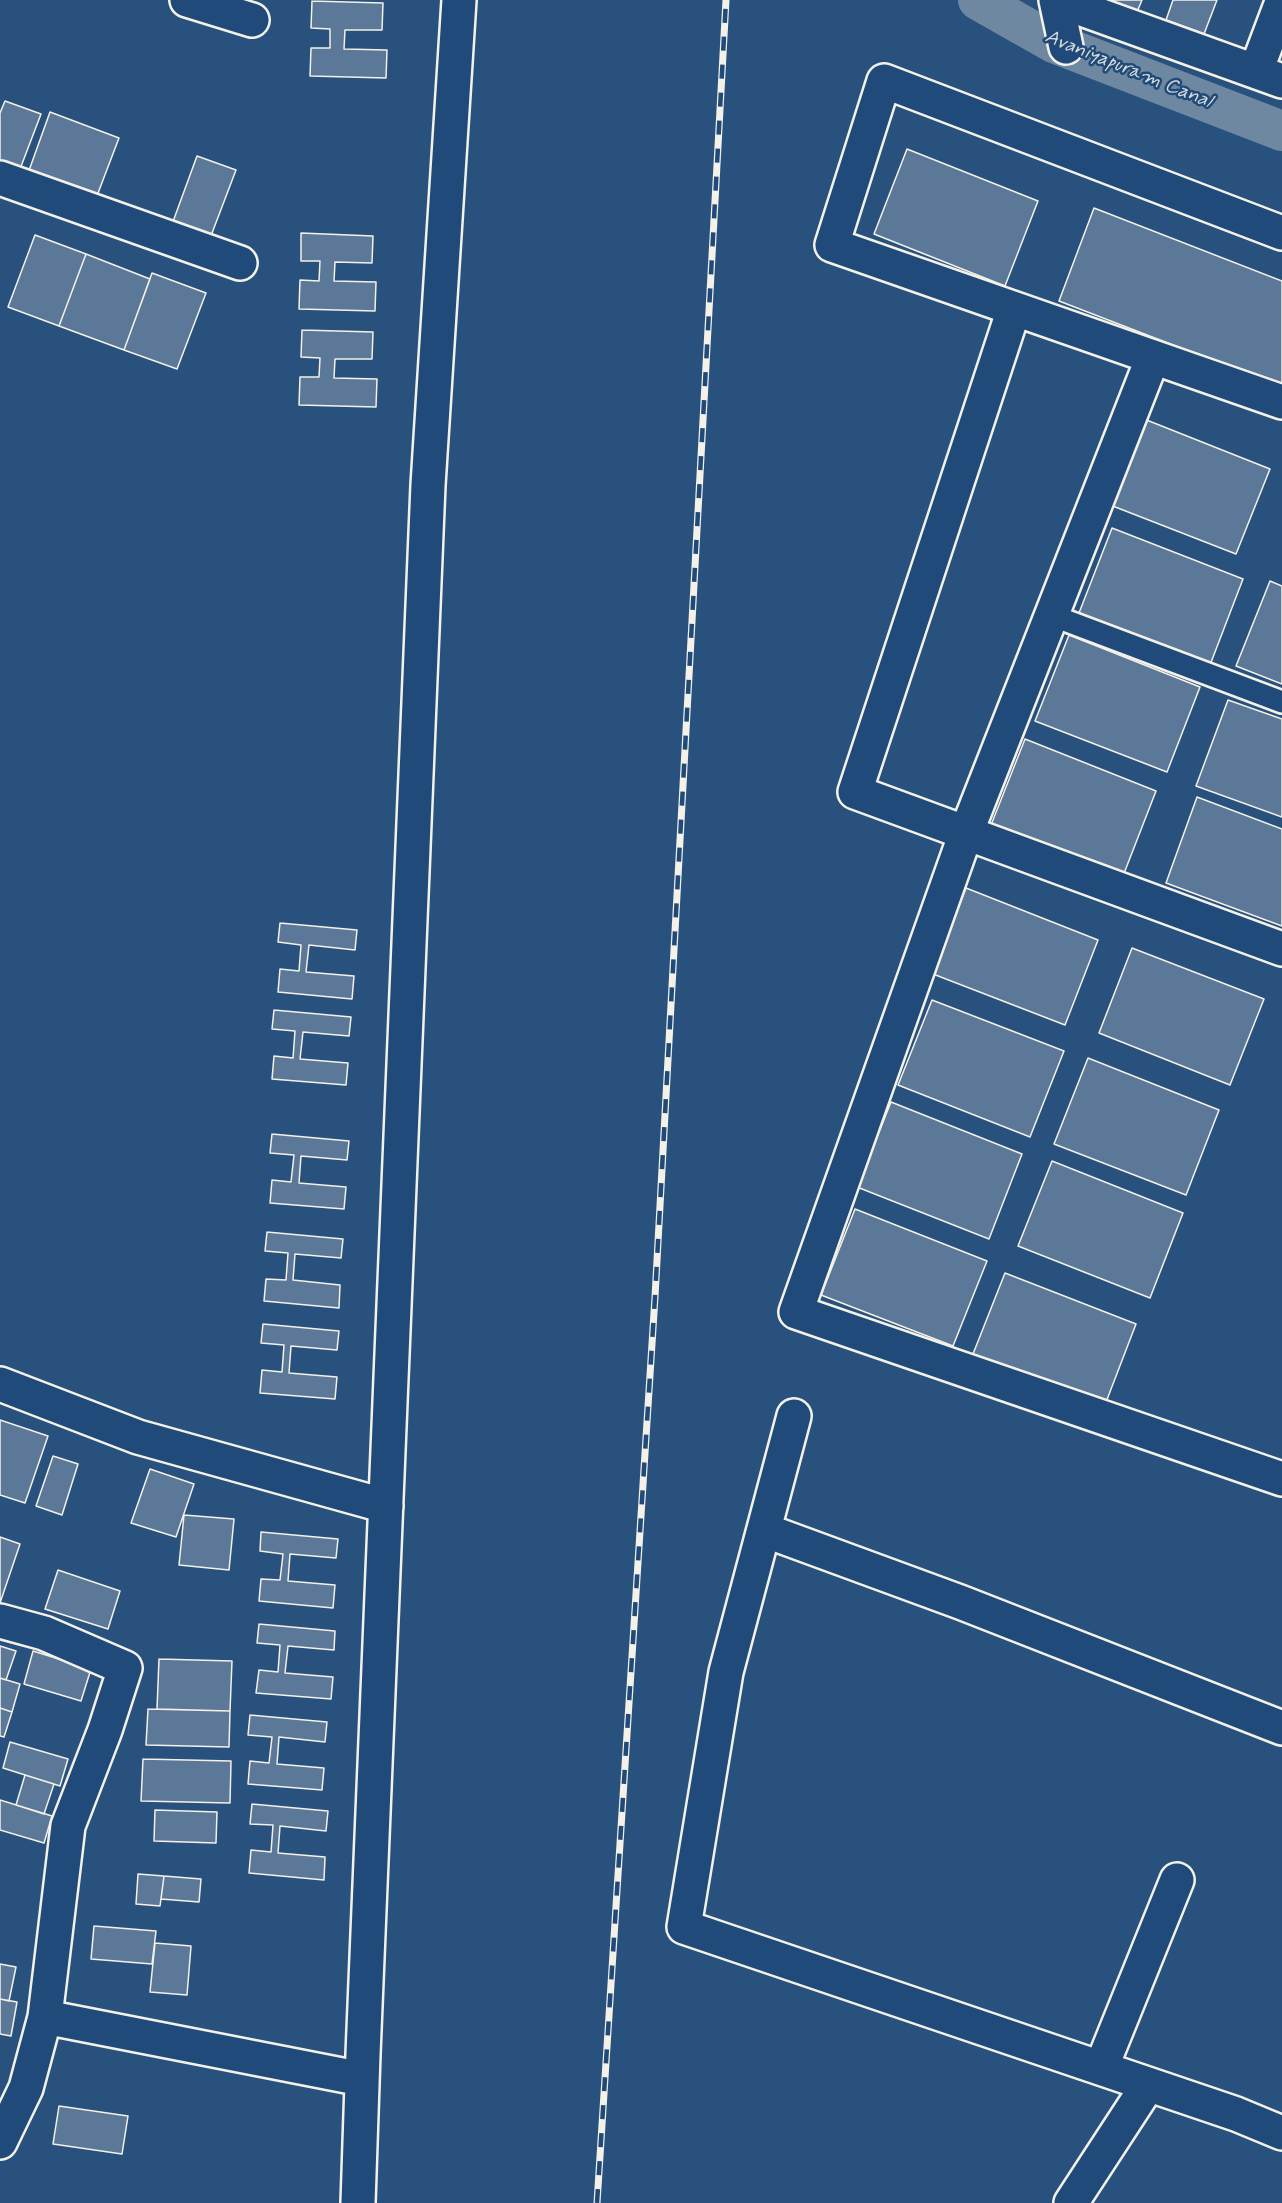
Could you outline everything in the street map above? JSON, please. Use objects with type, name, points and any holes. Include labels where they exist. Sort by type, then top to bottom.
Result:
[{"type":"street","points":[[187,0],[252,20]]},
{"type":"street","points":[[358,2203],[428,485],[459,0]]},
{"type":"street","points":[[1056,0],[1066,47]]},
{"type":"street","points":[[1056,0],[1269,76],[1282,2]]},
{"type":"street","points":[[1282,233],[884,81],[832,245],[1282,402]]},
{"type":"street","points":[[0,178],[240,263]]},
{"type":"street","points":[[1014,309],[855,792],[1282,949]]},
{"type":"street","points":[[1153,357],[966,833],[796,1312],[1282,1479]]},
{"type":"street","points":[[0,1384],[138,1437],[386,1506]]},
{"type":"street","points":[[794,1416],[726,1672],[684,1927],[1236,2114],[1282,2133]]},
{"type":"street","points":[[764,1530],[960,1602],[1282,1728]]},
{"type":"street","points":[[0,1621],[44,1633],[125,1668],[105,1730],[68,1826],[45,2017],[26,2088],[0,2142]]},
{"type":"street","points":[[1101,2068],[1177,1880]]},
{"type":"street","points":[[45,2017],[362,2079]]},
{"type":"street","points":[[1071,2203],[1149,2085]]},
{"type":"lane","points":[[1051,615],[1282,702]]},
{"type":"building","points":[[1105,0],[1142,0],[1137,12]]},
{"type":"building","points":[[1173,0],[1217,0],[1204,34],[1166,20]]},
{"type":"building","points":[[312,1],[383,3],[382,30],[345,30],[344,49],[387,50],[386,78],[310,76],[311,48],[330,48],[330,29],[311,28]]},
{"type":"building","points":[[5,101],[41,114],[17,177],[0,171],[0,113]]},
{"type":"building","points":[[50,112],[119,138],[95,201],[27,176]]},
{"type":"building","points":[[907,149],[1038,201],[1005,286],[874,234]]},
{"type":"building","points":[[197,156],[236,170],[209,241],[171,227]]},
{"type":"building","points":[[1094,208],[1282,281],[1282,387],[1059,301]]},
{"type":"building","points":[[301,233],[373,236],[372,263],[335,262],[334,281],[376,282],[375,311],[299,309],[300,280],[319,281],[320,261],[301,261]]},
{"type":"building","points":[[35,235],[86,254],[59,326],[8,307]]},
{"type":"building","points":[[86,254],[150,279],[124,350],[59,326]]},
{"type":"building","points":[[152,273],[206,293],[177,369],[124,350]]},
{"type":"building","points":[[302,330],[373,332],[372,359],[335,359],[334,378],[377,379],[376,407],[299,405],[300,377],[319,377],[320,358],[301,357]]},
{"type":"building","points":[[1139,417],[1270,469],[1236,554],[1105,503]]},
{"type":"building","points":[[1112,528],[1243,579],[1210,665],[1079,613]]},
{"type":"building","points":[[1270,581],[1282,586],[1282,684],[1236,666]]},
{"type":"building","points":[[1069,635],[1200,687],[1167,772],[1035,721]]},
{"type":"building","points":[[1228,700],[1282,719],[1282,817],[1196,786]]},
{"type":"building","points":[[1025,739],[1156,791],[1123,876],[991,825]]},
{"type":"building","points":[[1197,797],[1282,829],[1282,926],[1166,883]]},
{"type":"building","points":[[966,888],[1098,940],[1065,1025],[933,974]]},
{"type":"building","points":[[280,923],[357,930],[355,950],[309,945],[306,972],[354,976],[352,999],[278,992],[280,969],[299,971],[301,945],[278,942]]},
{"type":"building","points":[[1132,948],[1264,999],[1230,1085],[1099,1033]]},
{"type":"building","points":[[932,1000],[1064,1051],[1030,1137],[898,1085]]},
{"type":"building","points":[[274,1010],[351,1017],[349,1036],[303,1032],[300,1059],[348,1063],[346,1085],[272,1079],[274,1056],[293,1058],[295,1031],[272,1029]]},
{"type":"building","points":[[1088,1058],[1219,1110],[1186,1195],[1054,1144]]},
{"type":"building","points":[[891,1102],[1022,1154],[989,1239],[857,1187]]},
{"type":"building","points":[[272,1134],[349,1141],[347,1160],[301,1156],[299,1183],[346,1187],[344,1209],[270,1203],[272,1180],[291,1182],[294,1155],[270,1153]]},
{"type":"building","points":[[1052,1161],[1183,1213],[1150,1298],[1018,1246]]},
{"type":"building","points":[[855,1209],[987,1261],[953,1346],[821,1295]]},
{"type":"building","points":[[267,1232],[343,1239],[341,1258],[295,1254],[293,1280],[340,1285],[339,1308],[264,1301],[266,1279],[286,1280],[288,1253],[265,1251]]},
{"type":"building","points":[[1005,1273],[1136,1324],[1103,1410],[971,1359]]},
{"type":"building","points":[[263,1324],[339,1331],[337,1350],[291,1346],[289,1373],[337,1377],[335,1399],[260,1393],[262,1370],[282,1372],[284,1345],[261,1343]]},
{"type":"building","points":[[0,1420],[48,1436],[25,1503],[0,1495]]},
{"type":"building","points":[[53,1456],[78,1464],[62,1515],[36,1506]]},
{"type":"building","points":[[150,1469],[194,1484],[176,1537],[131,1523]]},
{"type":"building","points":[[184,1515],[234,1519],[229,1570],[179,1565]]},
{"type":"building","points":[[261,1532],[338,1539],[336,1558],[290,1554],[288,1581],[335,1585],[333,1608],[259,1601],[261,1579],[280,1580],[283,1554],[260,1551]]},
{"type":"building","points":[[0,1537],[20,1544],[0,1603]]},
{"type":"building","points":[[58,1570],[120,1591],[108,1629],[45,1609]]},
{"type":"building","points":[[259,1624],[335,1631],[334,1650],[288,1646],[285,1673],[333,1677],[331,1699],[256,1693],[259,1670],[278,1672],[280,1645],[257,1643]]},
{"type":"building","points":[[0,1646],[16,1651],[6,1680],[0,1678]]},
{"type":"building","points":[[33,1651],[91,1669],[81,1701],[24,1684]]},
{"type":"building","points":[[159,1659],[232,1661],[230,1711],[157,1709]]},
{"type":"building","points":[[0,1678],[20,1684],[12,1712],[0,1708]]},
{"type":"building","points":[[0,1708],[12,1712],[4,1737],[0,1736]]},
{"type":"building","points":[[148,1709],[230,1711],[229,1747],[146,1745]]},
{"type":"building","points":[[250,1715],[327,1722],[325,1742],[279,1737],[277,1764],[324,1768],[322,1790],[248,1784],[250,1761],[269,1763],[272,1737],[248,1735]]},
{"type":"building","points":[[10,1742],[68,1759],[60,1786],[3,1768]]},
{"type":"building","points":[[143,1759],[231,1761],[230,1803],[141,1801]]},
{"type":"building","points":[[25,1775],[54,1784],[44,1814],[16,1805]]},
{"type":"building","points":[[0,1800],[52,1816],[44,1843],[0,1830]]},
{"type":"building","points":[[252,1804],[328,1811],[326,1831],[280,1826],[278,1853],[325,1857],[324,1880],[249,1873],[251,1850],[271,1852],[273,1825],[250,1824]]},
{"type":"building","points":[[155,1810],[217,1812],[216,1843],[154,1841]]},
{"type":"building","points":[[138,1874],[164,1876],[160,1906],[136,1904]]},
{"type":"building","points":[[164,1876],[201,1879],[199,1902],[161,1899]]},
{"type":"building","points":[[94,1926],[156,1931],[152,1964],[91,1959]]},
{"type":"building","points":[[155,1943],[191,1946],[187,1995],[150,1992]]},
{"type":"building","points":[[0,1964],[16,1967],[9,2001],[0,1999]]},
{"type":"building","points":[[0,1999],[17,2002],[11,2036],[0,2034]]},
{"type":"building","points":[[59,2106],[128,2116],[122,2154],[53,2144]]},
{"type":"waterway","name":"Avaniyapuram Canal","points":[[978,0],[1054,43],[1282,131]]},
{"type":"railway","points":[[597,2203],[655,1297],[726,0]]}]
